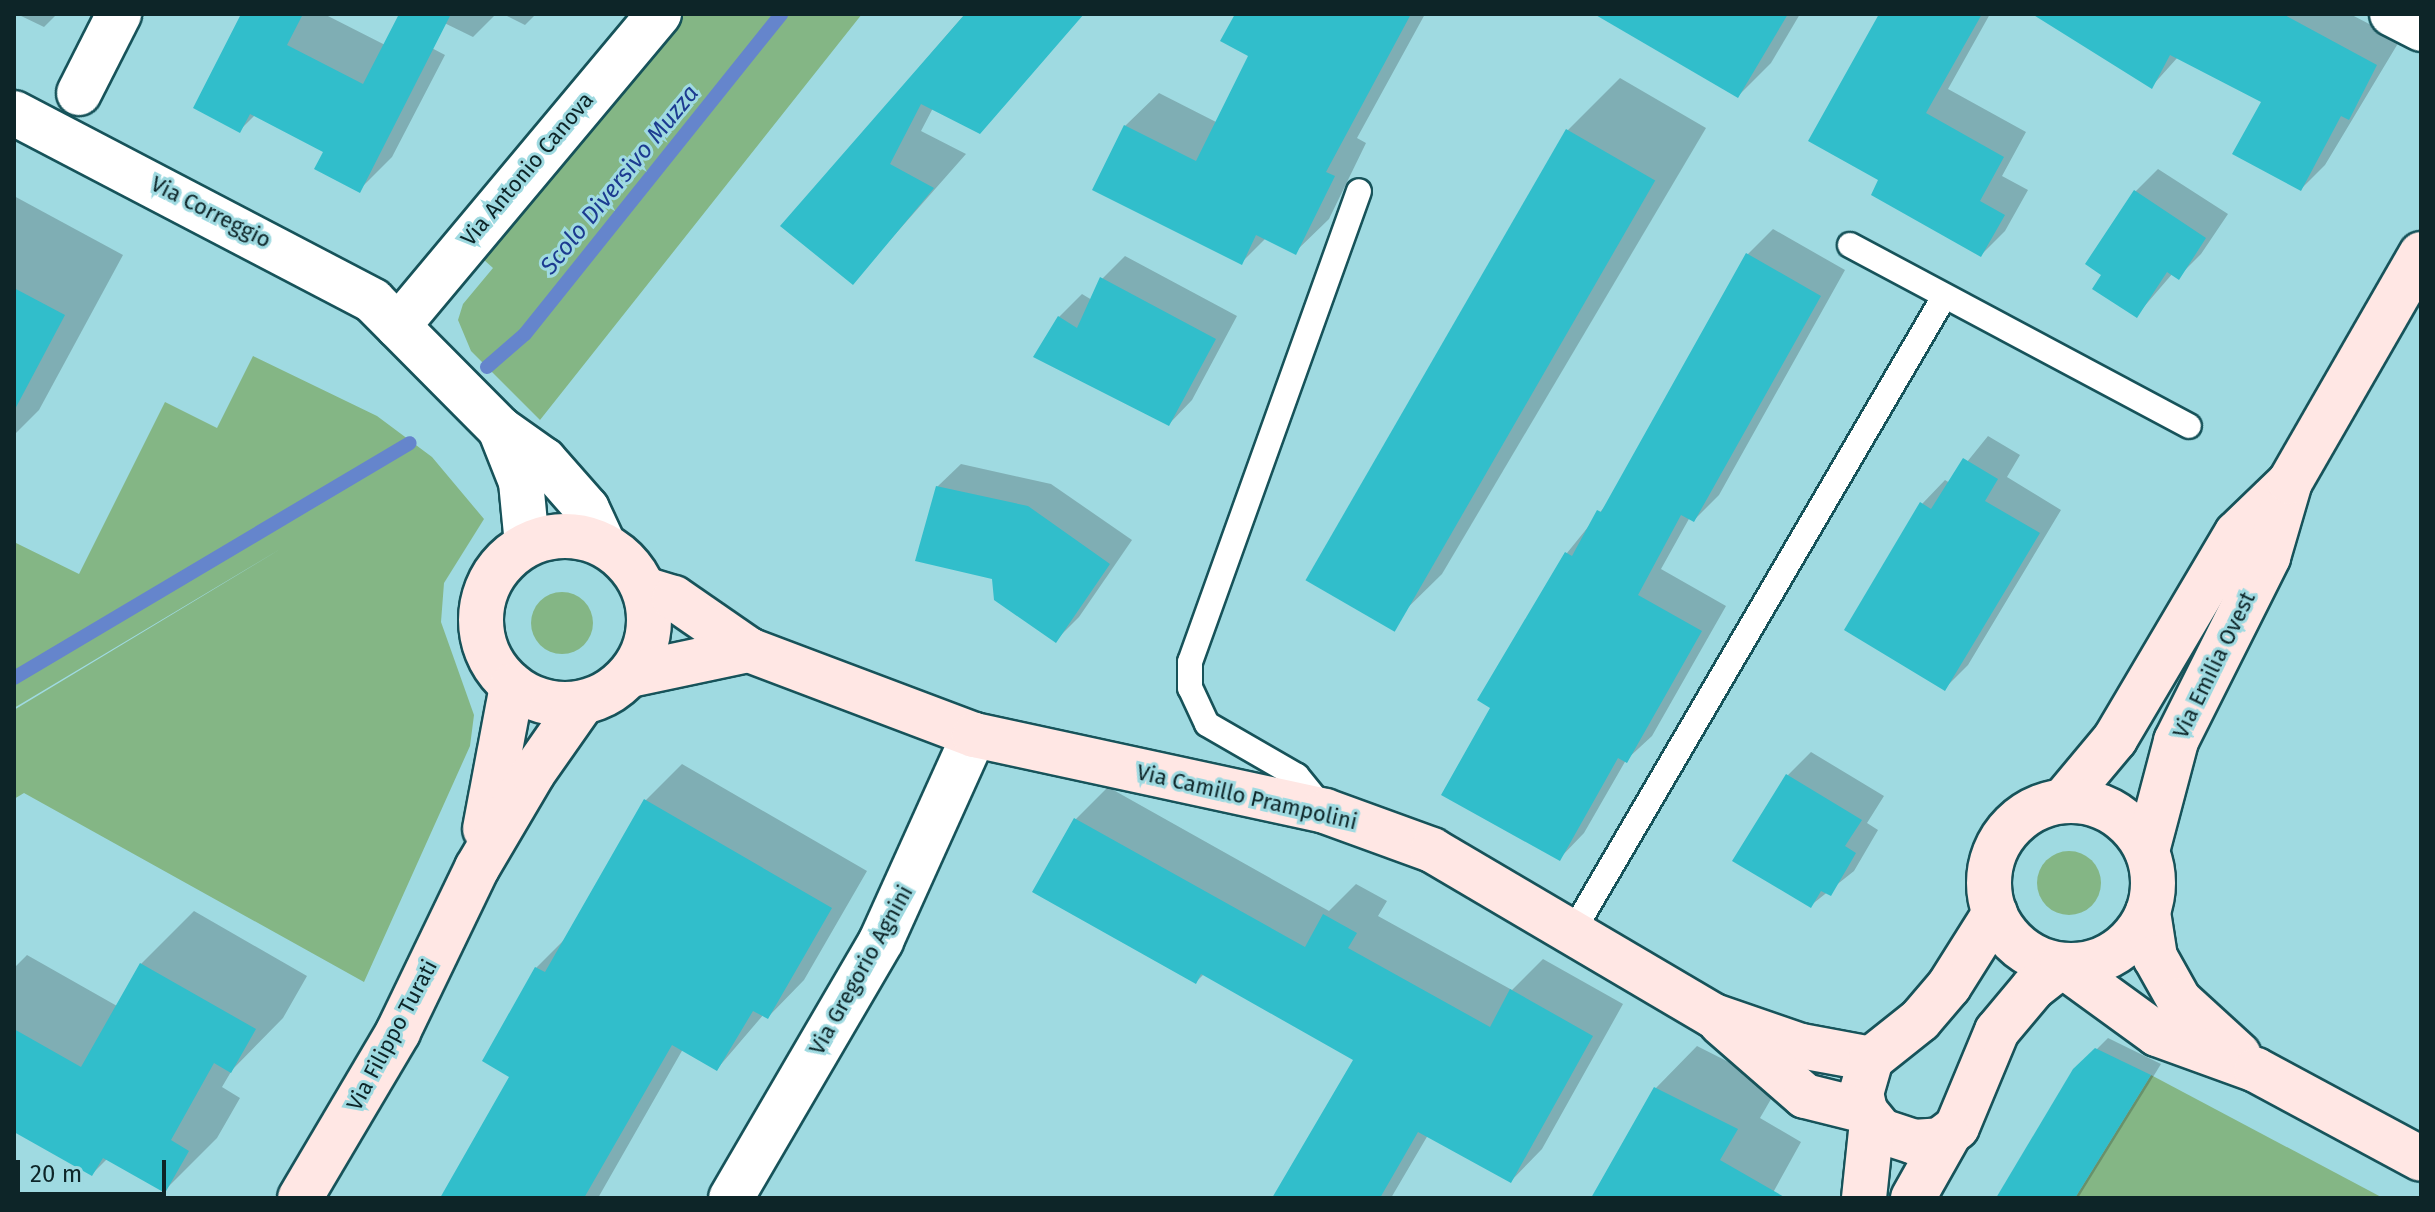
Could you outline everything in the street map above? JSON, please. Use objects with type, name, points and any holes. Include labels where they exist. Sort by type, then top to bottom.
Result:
[{"type":"main road","name":"Via Emilia Ovest","points":[[2256,1070],[2179,1000],[2155,957],[2148,912],[2153,881],[2147,851],[2176,741],[2268,557],[2290,482],[2421,254]]},
{"type":"main road","name":"Via Emilia Ovest","points":[[1995,913],[1989,892],[1996,849],[2024,815],[2064,800],[2115,739],[2237,533],[2290,482]]},
{"type":"main road","points":[[552,536],[603,544],[644,589],[649,634],[630,675],[608,693],[582,703],[545,702],[512,686],[493,665],[483,639],[481,611],[489,584],[505,561],[527,544],[552,536]]},
{"type":"main road","name":"Via Camillo Prampolini","points":[[644,589],[674,598],[749,650],[974,735],[1325,811],[1432,850],[1714,1016],[1805,1096],[1868,1116]]},
{"type":"main road","points":[[630,675],[749,650]]},
{"type":"main road","name":"Via Filippo Turati","points":[[477,868],[512,686]]},
{"type":"main road","name":"Via Filippo Turati","points":[[300,1198],[398,1032],[477,868],[533,773],[582,703]]},
{"type":"main road","points":[[2064,800],[2090,802],[2115,812],[2147,851]]},
{"type":"main road","points":[[1913,1198],[1948,1136],[1967,1114],[1997,1031],[2033,988],[2062,965],[2103,959],[2137,931],[2148,912]]},
{"type":"main road","points":[[1864,1198],[1868,1116],[1862,1076],[1871,1059],[1939,998],[1995,913],[2029,954],[2062,965],[2157,1034],[2256,1070],[2421,1159]]},
{"type":"main road","name":"Via Camillo Prampolini","points":[[1714,1016],[1801,1046],[1871,1059]]},
{"type":"main road","points":[[1868,1116],[1881,1131],[1914,1142],[1948,1136]]},
{"type":"street","points":[[79,93],[119,14]]},
{"type":"street","name":"Via Antonio Canova","points":[[398,326],[659,14]]},
{"type":"street","points":[[2392,14],[2421,29]]},
{"type":"street","name":"Via Correggio","points":[[14,113],[332,276],[373,301],[398,326]]},
{"type":"street","points":[[398,326],[500,429],[544,460],[587,509],[603,544]]},
{"type":"street","points":[[500,429],[521,482],[527,544]]},
{"type":"street","name":"Via Gregorio Agnini","points":[[731,1198],[881,941],[974,735]]},
{"type":"lane","points":[[1325,811],[1297,776],[1207,724],[1190,688],[1190,662],[1359,191]]},
{"type":"lane","points":[[1850,245],[2189,426]]},
{"type":"lane","points":[[1572,933],[1944,297]]},
{"type":"green space","points":[[683,14],[862,14],[540,420],[471,351],[458,320],[463,304],[493,268],[483,259]]},
{"type":"green space","points":[[253,356],[377,416],[432,457],[484,519],[444,583],[441,622],[474,715],[470,746],[364,982],[24,793],[14,799],[14,710],[282,548],[14,708],[14,542],[79,574],[165,402],[217,428]]},
{"type":"green space","points":[[562,592],[574,594],[584,601],[591,611],[591,635],[584,645],[574,652],[562,654],[550,652],[540,645],[533,635],[531,623],[533,611],[540,601],[550,594]]},
{"type":"green space","points":[[2063,851],[2075,851],[2092,860],[2099,871],[2099,895],[2092,906],[2075,915],[2063,915],[2051,910],[2042,901],[2037,889],[2037,877],[2042,865],[2051,856]]},
{"type":"green space","points":[[2151,1075],[2383,1198],[2075,1198]]},
{"type":"building","points":[[241,14],[303,14],[287,45],[363,84],[399,14],[451,14],[360,193],[314,169],[323,152],[250,114],[240,133],[193,108]]},
{"type":"building","points":[[965,14],[1084,14],[980,134],[921,104],[890,164],[934,188],[853,285],[780,226]]},
{"type":"building","points":[[1235,14],[1411,14],[1326,172],[1335,176],[1296,255],[1256,235],[1242,265],[1092,190],[1124,125],[1196,161],[1248,56],[1220,41]]},
{"type":"building","points":[[1594,14],[1788,14],[1738,98]]},
{"type":"building","points":[[1879,14],[1982,14],[1926,113],[2004,157],[1980,201],[2005,215],[1981,257],[1871,195],[1878,180],[1808,141]]},
{"type":"building","points":[[2032,14],[2283,14],[2377,65],[2349,120],[2341,116],[2301,191],[2232,154],[2261,102],[2170,55],[2152,89]]},
{"type":"building","points":[[1566,129],[1655,180],[1395,632],[1306,580]]},
{"type":"building","points":[[2134,190],[2206,238],[2179,280],[2167,272],[2137,318],[2092,289],[2101,275],[2085,264]]},
{"type":"building","points":[[1746,253],[1821,296],[1694,522],[1681,515],[1638,595],[1702,631],[1627,763],[1618,758],[1560,861],[1441,795],[1490,708],[1477,700],[1565,552],[1572,556],[1597,510],[1601,512]]},
{"type":"building","points":[[1100,277],[1216,339],[1169,426],[1033,357],[1058,316],[1077,328]]},
{"type":"building","points":[[14,288],[65,315],[14,411]]},
{"type":"building","points":[[1963,458],[1998,479],[1985,501],[2040,533],[1945,691],[1844,630],[1920,502],[1931,509]]},
{"type":"building","points":[[936,486],[1028,506],[1110,564],[1056,643],[994,600],[992,579],[915,561]]},
{"type":"building","points":[[1786,774],[1862,820],[1845,846],[1856,853],[1831,896],[1821,891],[1811,908],[1732,861]]},
{"type":"building","points":[[644,799],[832,908],[768,1019],[753,1011],[717,1071],[672,1045],[584,1198],[440,1198],[509,1077],[482,1061],[535,967],[545,972]]},
{"type":"building","points":[[1074,818],[1305,947],[1323,914],[1357,933],[1348,948],[1490,1027],[1510,989],[1593,1036],[1511,1183],[1418,1132],[1380,1198],[1272,1198],[1353,1060],[1201,974],[1196,984],[1032,892]]},
{"type":"building","points":[[140,963],[256,1029],[231,1073],[214,1063],[171,1140],[189,1151],[165,1193],[103,1158],[92,1176],[14,1132],[14,1029],[81,1067]]},
{"type":"building","points":[[2095,1048],[2151,1075],[2075,1198],[1996,1198],[2073,1069]]},
{"type":"building","points":[[1654,1087],[1738,1129],[1720,1160],[1786,1198],[1591,1198]]},
{"type":"waterway","name":"Scolo Diversivo Muzza","points":[[487,367],[525,334],[781,14]]},
{"type":"waterway","name":"Scolo Diversivo Muzza","points":[[14,678],[409,443]]}]
